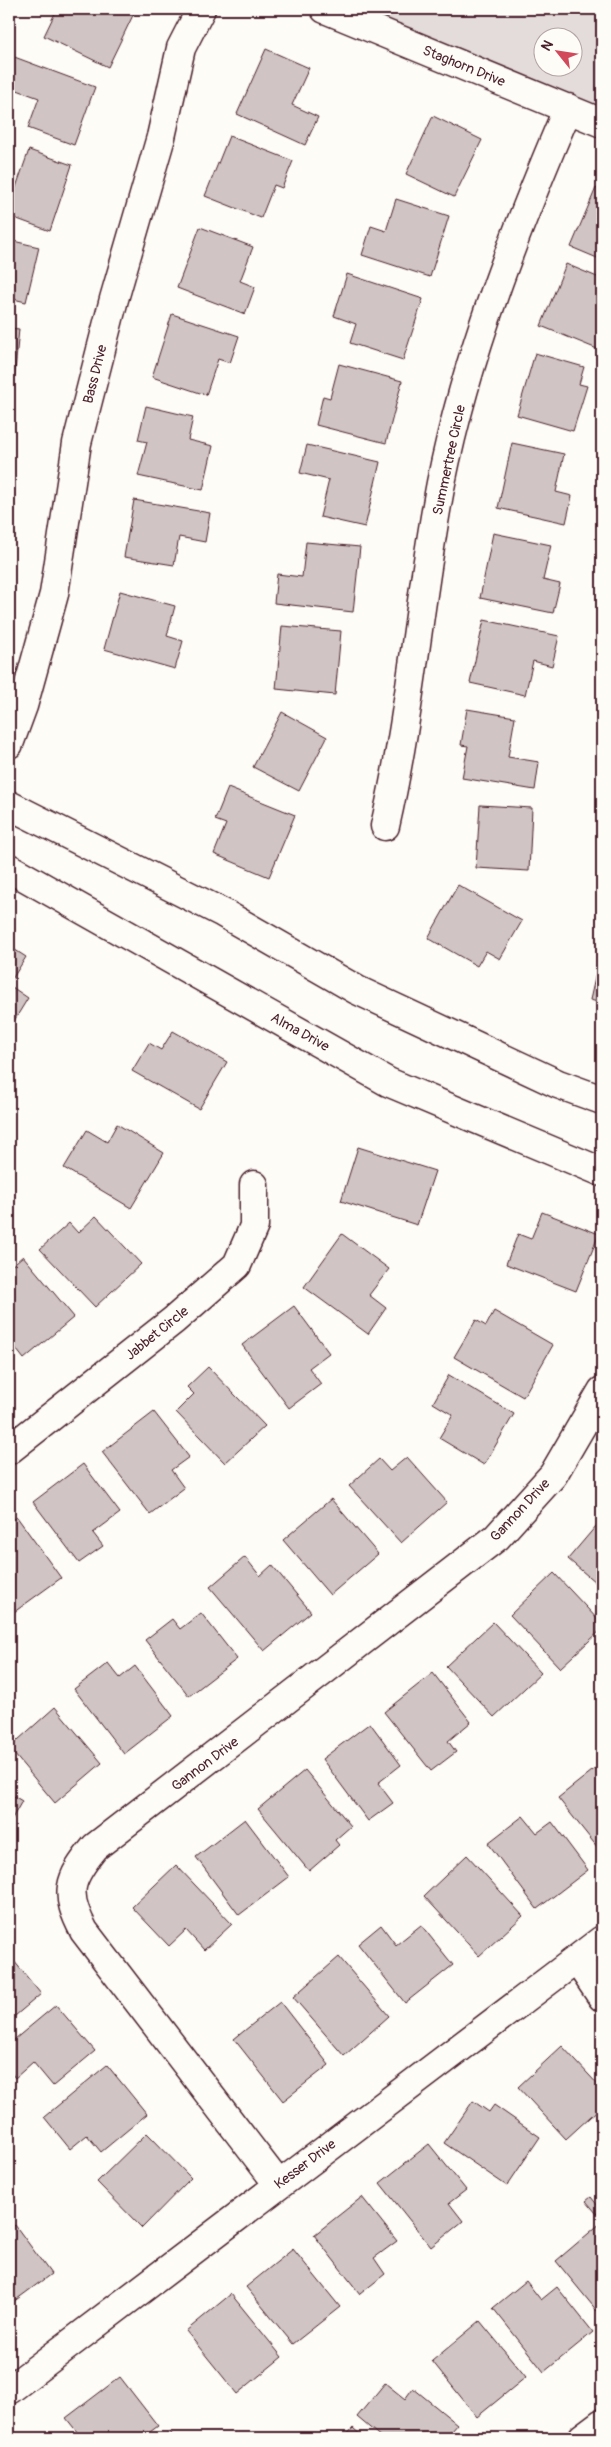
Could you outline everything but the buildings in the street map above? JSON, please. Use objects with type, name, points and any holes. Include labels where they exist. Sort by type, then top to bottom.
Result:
[{"type":"street","name":"Bass Drive","points":[[9,744],[23,706],[54,594],[77,443],[111,308],[162,137],[181,48],[200,9]]},
{"type":"street","name":"Staghorn Drive","points":[[325,9],[602,123]]},
{"type":"street","name":"Summertree Circle","points":[[385,826],[397,775],[442,483],[472,361],[512,240],[568,108]]},
{"type":"street","points":[[9,806],[223,913],[357,990],[558,1084],[602,1100]]},
{"type":"street","name":"Alma Drive","points":[[9,868],[388,1082],[602,1172]]},
{"type":"street","name":"Jabbet Circle","points":[[9,1450],[174,1320],[237,1265],[254,1226],[254,1185]]},
{"type":"street","name":"Gannon Drive","points":[[278,2184],[84,1931],[72,1909],[71,1889],[79,1867],[95,1848],[497,1537],[553,1475],[602,1391]]},
{"type":"street","name":"Kesser Drive","points":[[9,2390],[602,1940]]},
{"type":"street","points":[[577,1960],[602,1997]]},
{"type":"street","points":[[582,2438],[602,2423]]},
{"type":"shaded area","points":[[351,9],[602,9],[602,111]]}]
